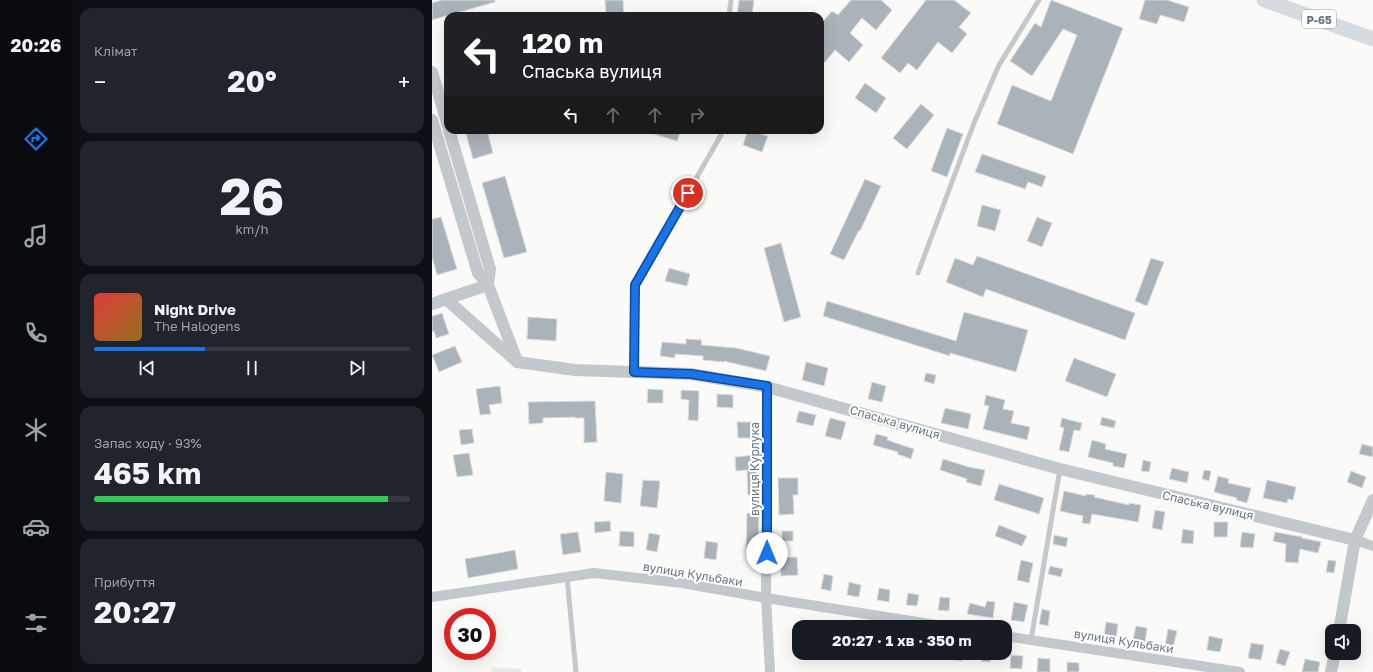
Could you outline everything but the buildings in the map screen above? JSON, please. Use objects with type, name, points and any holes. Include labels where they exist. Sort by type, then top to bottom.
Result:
[{"type":"main road","name":"Р-65","points":[[1264,0],[1373,39]]},
{"type":"street","points":[[432,72],[444,112]]},
{"type":"street","points":[[432,120],[478,273],[488,285],[517,362]]},
{"type":"street","points":[[450,134],[490,269],[488,285]]},
{"type":"street","points":[[432,304],[488,285]]},
{"type":"street","points":[[446,300],[517,362]]},
{"type":"street","name":"Спаська вулиця","points":[[517,362],[575,370],[691,374],[767,386],[1060,469],[1355,540],[1373,546]]},
{"type":"street","name":"вулиця Курлука","points":[[767,386],[766,598],[770,672]]},
{"type":"street","points":[[1340,624],[1355,540],[1373,500]]},
{"type":"street","name":"вулиця Кульбаки","points":[[432,597],[594,573],[682,583],[905,620]]},
{"type":"street","name":"вулиця Кульбаки","points":[[1012,637],[1240,672]]},
{"type":"street","points":[[1331,672],[1334,660]]},
{"type":"lane","points":[[730,12],[731,0]]},
{"type":"lane","points":[[918,273],[974,123],[999,65],[1039,0]]},
{"type":"lane","points":[[634,372],[635,285],[721,134]]},
{"type":"lane","points":[[1030,640],[1060,469]]},
{"type":"lane","points":[[567,577],[576,672]]},
{"type":"shaded area","points":[[491,667],[521,669],[521,672],[491,672]]},
{"type":"route","points":[[688,193],[635,285],[634,372],[691,374],[767,386],[767,553]]}]
